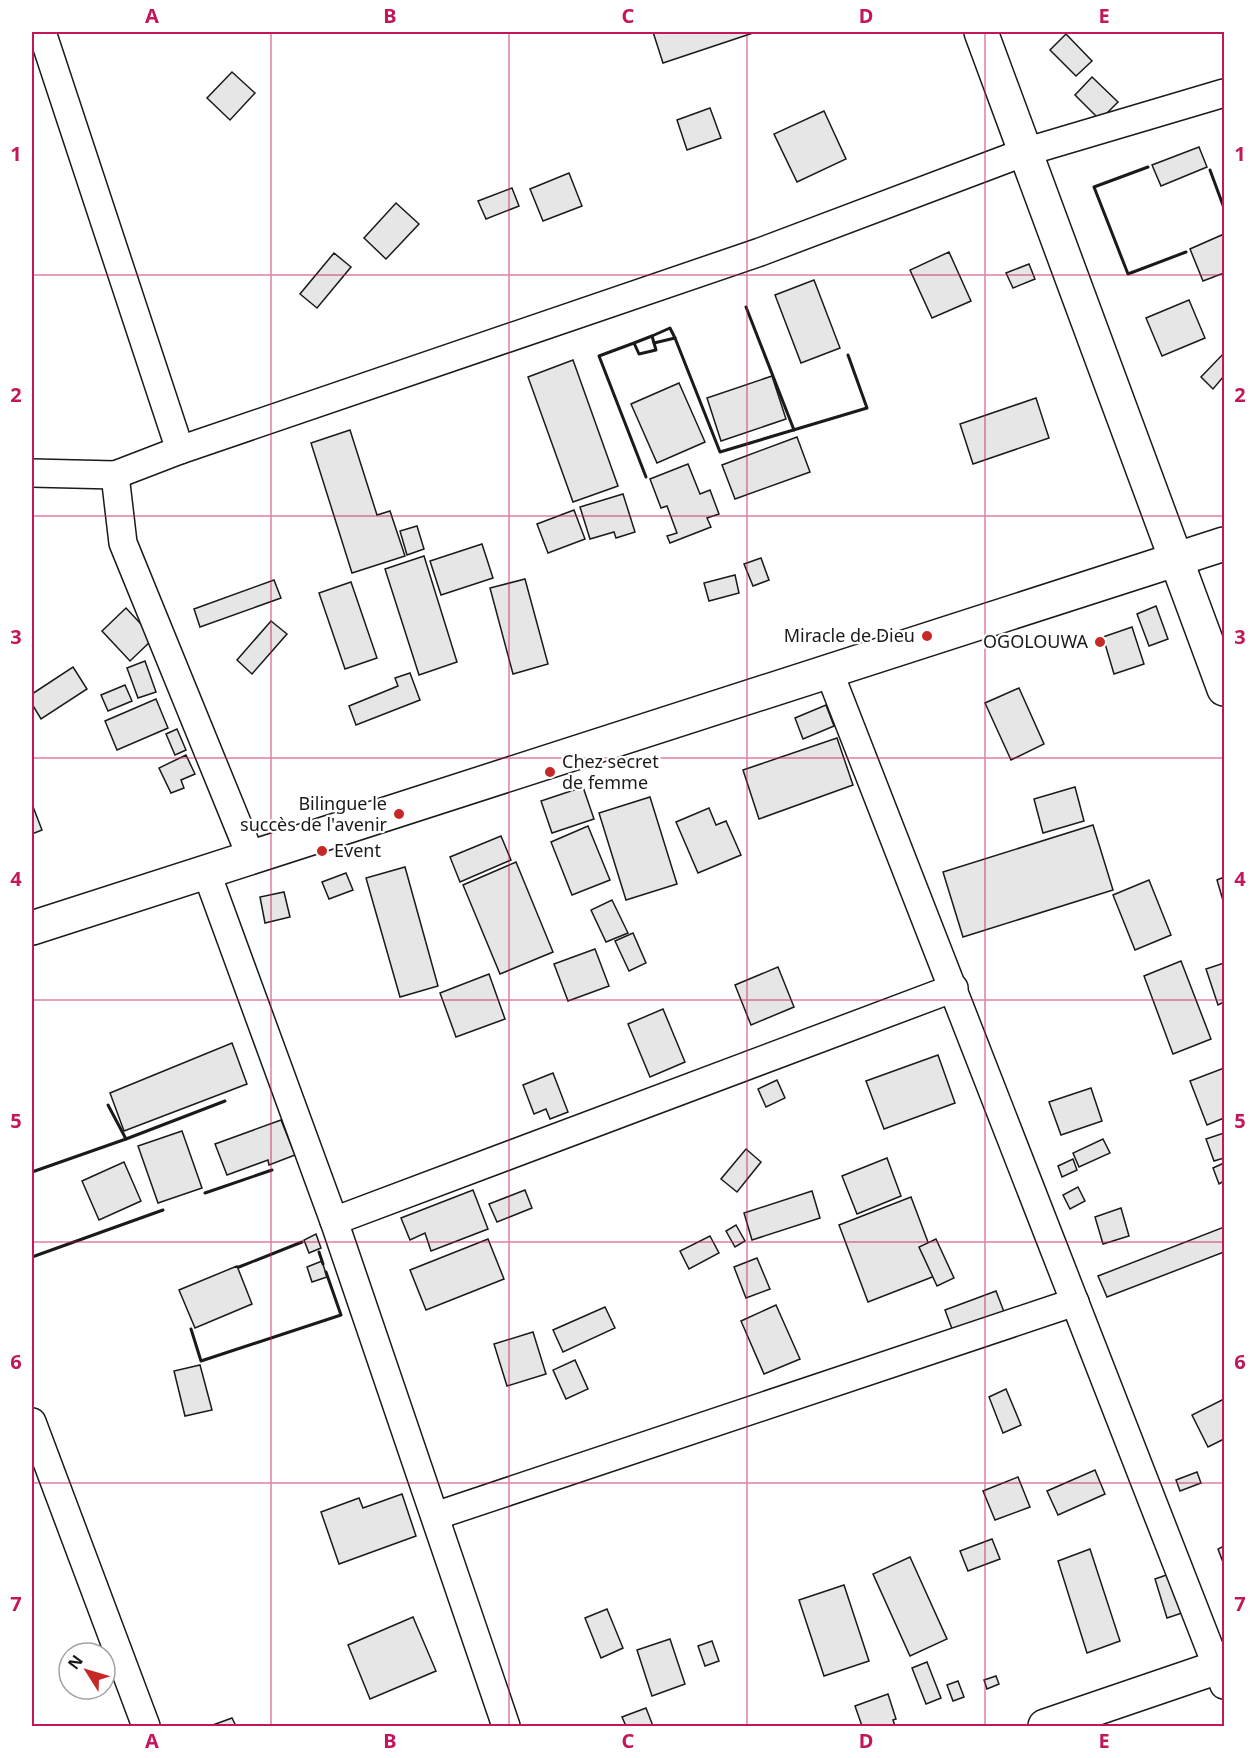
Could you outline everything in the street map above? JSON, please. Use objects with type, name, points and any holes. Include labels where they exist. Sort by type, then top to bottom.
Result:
[{"type":"street","points":[[42,32],[180,450]]},
{"type":"street","points":[[981,32],[1224,689]]},
{"type":"street","points":[[32,473],[115,475],[180,450],[760,252],[1025,152],[1224,93]]},
{"type":"street","points":[[115,475],[123,543],[251,857]]},
{"type":"street","points":[[32,927],[828,669],[1224,544]]},
{"type":"street","points":[[828,669],[1222,1672],[1045,1726]]},
{"type":"street","points":[[206,871],[334,1221],[506,1726]]},
{"type":"street","points":[[334,1221],[954,988]]},
{"type":"street","points":[[435,1516],[1075,1302]]},
{"type":"street","points":[[32,1422],[146,1726]]},
{"type":"building","points":[[653,32],[756,32],[663,63]]},
{"type":"building","points":[[1066,34],[1092,61],[1076,76],[1050,50]]},
{"type":"building","points":[[232,72],[255,93],[230,120],[207,98]]},
{"type":"building","points":[[1092,77],[1118,102],[1100,120],[1075,95]]},
{"type":"building","points":[[710,108],[721,138],[687,150],[677,120]]},
{"type":"building","points":[[824,111],[846,159],[797,182],[774,134]]},
{"type":"building","points":[[1199,147],[1207,167],[1161,186],[1152,165]]},
{"type":"building","points":[[569,173],[582,206],[543,221],[530,189]]},
{"type":"building","points":[[512,188],[519,206],[486,219],[478,201]]},
{"type":"building","points":[[396,203],[419,224],[386,259],[364,238]]},
{"type":"building","points":[[1224,234],[1224,273],[1203,281],[1190,249]]},
{"type":"building","points":[[949,252],[971,301],[932,318],[910,270]]},
{"type":"building","points":[[334,253],[351,267],[317,308],[300,294]]},
{"type":"building","points":[[1029,264],[1035,279],[1013,288],[1006,273]]},
{"type":"building","points":[[814,280],[840,348],[801,363],[775,295]]},
{"type":"building","points":[[1189,300],[1205,338],[1162,356],[1146,318]]},
{"type":"building","points":[[1224,353],[1224,376],[1213,389],[1201,377]]},
{"type":"building","points":[[573,360],[618,486],[573,502],[528,377]]},
{"type":"building","points":[[772,376],[786,419],[721,441],[707,398]]},
{"type":"building","points":[[679,383],[705,442],[657,463],[631,404]]},
{"type":"building","points":[[1036,398],[1049,438],[973,464],[960,424]]},
{"type":"building","points":[[350,430],[377,515],[390,511],[405,556],[352,573],[311,443]]},
{"type":"building","points":[[797,437],[810,472],[735,499],[722,465]]},
{"type":"building","points":[[688,464],[700,494],[710,490],[719,514],[707,518],[711,527],[670,543],[667,536],[677,533],[667,506],[661,508],[650,479]]},
{"type":"building","points":[[623,494],[635,532],[616,538],[614,532],[590,539],[580,507]]},
{"type":"building","points":[[574,510],[585,539],[548,553],[537,524]]},
{"type":"building","points":[[417,526],[424,549],[407,555],[400,531]]},
{"type":"building","points":[[482,544],[493,578],[441,595],[430,561]]},
{"type":"building","points":[[424,556],[457,662],[419,675],[385,569]]},
{"type":"building","points":[[761,558],[769,580],[753,586],[744,564]]},
{"type":"building","points":[[735,575],[739,593],[709,601],[704,583]]},
{"type":"building","points":[[525,579],[548,664],[513,674],[490,588]]},
{"type":"building","points":[[274,580],[281,598],[200,627],[194,609]]},
{"type":"building","points":[[351,582],[377,658],[345,669],[319,593]]},
{"type":"building","points":[[1156,606],[1168,639],[1149,646],[1137,614]]},
{"type":"building","points":[[126,608],[154,638],[130,661],[102,631]]},
{"type":"building","points":[[271,621],[287,634],[252,674],[237,660]]},
{"type":"building","points":[[1132,627],[1144,664],[1114,674],[1103,637]]},
{"type":"building","points":[[145,661],[156,692],[138,698],[127,668]]},
{"type":"building","points":[[73,667],[87,689],[41,719],[32,704],[32,694]]},
{"type":"building","points":[[410,673],[420,700],[356,725],[349,706],[398,686],[395,678]]},
{"type":"building","points":[[125,685],[132,701],[108,711],[101,695]]},
{"type":"building","points":[[1019,688],[1044,744],[1011,760],[985,703]]},
{"type":"building","points":[[156,699],[168,728],[117,750],[105,721]]},
{"type":"building","points":[[826,705],[834,726],[803,739],[795,718]]},
{"type":"building","points":[[177,729],[186,750],[175,755],[166,734]]},
{"type":"building","points":[[837,738],[853,785],[759,819],[743,770]]},
{"type":"building","points":[[186,755],[195,774],[181,780],[184,788],[171,793],[159,768]]},
{"type":"building","points":[[583,787],[594,819],[552,833],[541,801]]},
{"type":"building","points":[[1075,787],[1084,821],[1043,833],[1034,799]]},
{"type":"building","points":[[650,797],[677,884],[626,900],[599,813]]},
{"type":"building","points":[[32,804],[42,830],[32,834]]},
{"type":"building","points":[[709,808],[716,825],[726,821],[741,855],[698,873],[676,822]]},
{"type":"building","points":[[1093,825],[1113,890],[963,937],[943,872]]},
{"type":"building","points":[[588,826],[610,880],[572,895],[551,842]]},
{"type":"building","points":[[501,836],[511,860],[460,882],[450,857]]},
{"type":"building","points":[[516,862],[553,952],[500,974],[463,885]]},
{"type":"building","points":[[405,867],[438,986],[400,997],[366,878]]},
{"type":"building","points":[[346,873],[353,890],[329,899],[322,882]]},
{"type":"building","points":[[1224,877],[1224,904],[1217,880]]},
{"type":"building","points":[[1149,880],[1171,935],[1135,950],[1113,895]]},
{"type":"building","points":[[284,892],[290,917],[265,923],[260,897]]},
{"type":"building","points":[[612,900],[628,933],[606,942],[591,910]]},
{"type":"building","points":[[633,933],[646,963],[629,971],[615,941]]},
{"type":"building","points":[[595,949],[609,986],[568,1001],[554,964]]},
{"type":"building","points":[[1181,961],[1211,1039],[1173,1054],[1144,976]]},
{"type":"building","points":[[1224,963],[1224,1002],[1218,1005],[1206,969]]},
{"type":"building","points":[[778,967],[794,1007],[751,1025],[735,985]]},
{"type":"building","points":[[489,974],[505,1019],[456,1037],[440,993]]},
{"type":"building","points":[[663,1009],[685,1062],[650,1077],[628,1024]]},
{"type":"building","points":[[232,1043],[247,1084],[124,1131],[110,1093]]},
{"type":"building","points":[[938,1055],[955,1103],[884,1129],[866,1081]]},
{"type":"building","points":[[1224,1068],[1224,1118],[1207,1125],[1190,1081]]},
{"type":"building","points":[[553,1073],[568,1112],[550,1119],[546,1109],[534,1114],[523,1085]]},
{"type":"building","points":[[777,1080],[785,1098],[766,1107],[758,1089]]},
{"type":"building","points":[[1091,1088],[1102,1121],[1061,1135],[1049,1102]]},
{"type":"building","points":[[281,1120],[295,1155],[269,1165],[268,1160],[227,1175],[215,1144]]},
{"type":"building","points":[[182,1131],[202,1188],[158,1203],[138,1146]]},
{"type":"building","points":[[1224,1133],[1224,1158],[1214,1161],[1206,1139]]},
{"type":"building","points":[[1103,1139],[1110,1153],[1079,1167],[1073,1153]]},
{"type":"building","points":[[746,1149],[761,1162],[737,1192],[721,1179]]},
{"type":"building","points":[[887,1158],[901,1196],[857,1214],[842,1176]]},
{"type":"building","points":[[1073,1159],[1077,1170],[1062,1177],[1058,1166]]},
{"type":"building","points":[[124,1162],[141,1201],[99,1220],[82,1181]]},
{"type":"building","points":[[1224,1163],[1224,1181],[1219,1184],[1213,1168]]},
{"type":"building","points":[[1078,1187],[1085,1201],[1070,1209],[1063,1195]]},
{"type":"building","points":[[473,1190],[488,1229],[431,1251],[425,1233],[410,1240],[401,1218]]},
{"type":"building","points":[[525,1190],[532,1208],[497,1222],[489,1204]]},
{"type":"building","points":[[812,1191],[820,1218],[752,1240],[744,1213]]},
{"type":"building","points":[[911,1197],[940,1274],[868,1302],[839,1225]]},
{"type":"building","points":[[1121,1208],[1129,1236],[1103,1244],[1095,1217]]},
{"type":"building","points":[[736,1225],[745,1241],[735,1247],[726,1231]]},
{"type":"building","points":[[1224,1227],[1224,1252],[1107,1297],[1098,1276]]},
{"type":"building","points":[[316,1234],[321,1248],[309,1253],[304,1240]]},
{"type":"building","points":[[710,1236],[719,1253],[689,1269],[680,1251]]},
{"type":"building","points":[[488,1239],[504,1279],[426,1310],[410,1270]]},
{"type":"building","points":[[936,1239],[954,1278],[937,1286],[919,1247]]},
{"type":"building","points":[[757,1258],[770,1289],[746,1298],[734,1267]]},
{"type":"building","points":[[322,1261],[327,1277],[312,1282],[307,1267]]},
{"type":"building","points":[[237,1266],[252,1304],[195,1328],[179,1290]]},
{"type":"building","points":[[996,1291],[1006,1317],[955,1337],[945,1310]]},
{"type":"building","points":[[776,1305],[800,1359],[764,1374],[741,1321]]},
{"type":"building","points":[[605,1307],[615,1328],[563,1352],[553,1330]]},
{"type":"building","points":[[533,1332],[546,1374],[507,1386],[494,1344]]},
{"type":"building","points":[[575,1360],[588,1389],[566,1399],[553,1370]]},
{"type":"building","points":[[200,1365],[212,1410],[185,1416],[174,1371]]},
{"type":"building","points":[[1006,1389],[1021,1425],[1003,1433],[989,1397]]},
{"type":"building","points":[[1224,1399],[1224,1439],[1208,1447],[1192,1415]]},
{"type":"building","points":[[1095,1470],[1105,1494],[1058,1515],[1047,1491]]},
{"type":"building","points":[[1197,1472],[1201,1483],[1180,1491],[1176,1480]]},
{"type":"building","points":[[1018,1477],[1030,1507],[995,1520],[983,1491]]},
{"type":"building","points":[[402,1494],[416,1536],[339,1564],[321,1512],[359,1498],[363,1508]]},
{"type":"building","points":[[992,1539],[1000,1559],[968,1571],[960,1551]]},
{"type":"building","points":[[1224,1546],[1224,1565],[1218,1549]]},
{"type":"building","points":[[1090,1549],[1120,1641],[1087,1653],[1058,1561]]},
{"type":"building","points":[[910,1557],[947,1639],[910,1656],[873,1574]]},
{"type":"building","points":[[1172,1573],[1185,1612],[1167,1618],[1155,1579]]},
{"type":"building","points":[[844,1585],[869,1661],[824,1676],[799,1600]]},
{"type":"building","points":[[607,1609],[623,1648],[601,1658],[585,1618]]},
{"type":"building","points":[[413,1617],[436,1671],[370,1699],[348,1645]]},
{"type":"building","points":[[670,1639],[685,1684],[652,1696],[637,1650]]},
{"type":"building","points":[[712,1641],[719,1661],[705,1666],[698,1646]]},
{"type":"building","points":[[927,1662],[941,1698],[926,1704],[912,1668]]},
{"type":"building","points":[[996,1676],[999,1684],[987,1689],[984,1680]]},
{"type":"building","points":[[958,1681],[964,1697],[953,1701],[947,1685]]},
{"type":"building","points":[[888,1694],[896,1719],[893,1720],[895,1726],[862,1726],[855,1706]]},
{"type":"building","points":[[646,1708],[653,1726],[626,1726],[622,1717]]},
{"type":"building","points":[[232,1718],[236,1726],[210,1726]]},
{"type":"wall","points":[[1148,167],[1094,187],[1128,274],[1186,252]]},
{"type":"wall","points":[[1210,170],[1224,208]]},
{"type":"wall","points":[[746,307],[794,430]]},
{"type":"wall","points":[[652,336],[670,328],[675,338],[654,343]]},
{"type":"wall","points":[[634,343],[652,336],[656,350],[639,354],[634,343],[599,356],[646,477]]},
{"type":"wall","points":[[675,338],[720,452],[867,408],[848,355]]},
{"type":"wall","points":[[126,1139],[225,1101]]},
{"type":"wall","points":[[32,1172],[126,1139],[108,1105]]},
{"type":"wall","points":[[205,1193],[272,1170]]},
{"type":"wall","points":[[32,1257],[163,1210]]},
{"type":"wall","points":[[239,1267],[302,1242]]},
{"type":"wall","points":[[319,1252],[323,1264]]},
{"type":"wall","points":[[191,1329],[201,1361],[341,1315],[326,1272]]},
{"type":"place","name":"Miracle de Dieu","points":[[927,636]]},
{"type":"place","name":"OGOLOUWA","points":[[1100,642]]},
{"type":"place","name":"Chez secret de femme","points":[[550,772]]},
{"type":"place","name":"Bilingue le succès de l'avenir","points":[[399,814]]},
{"type":"place","name":"Event","points":[[322,851]]}]
